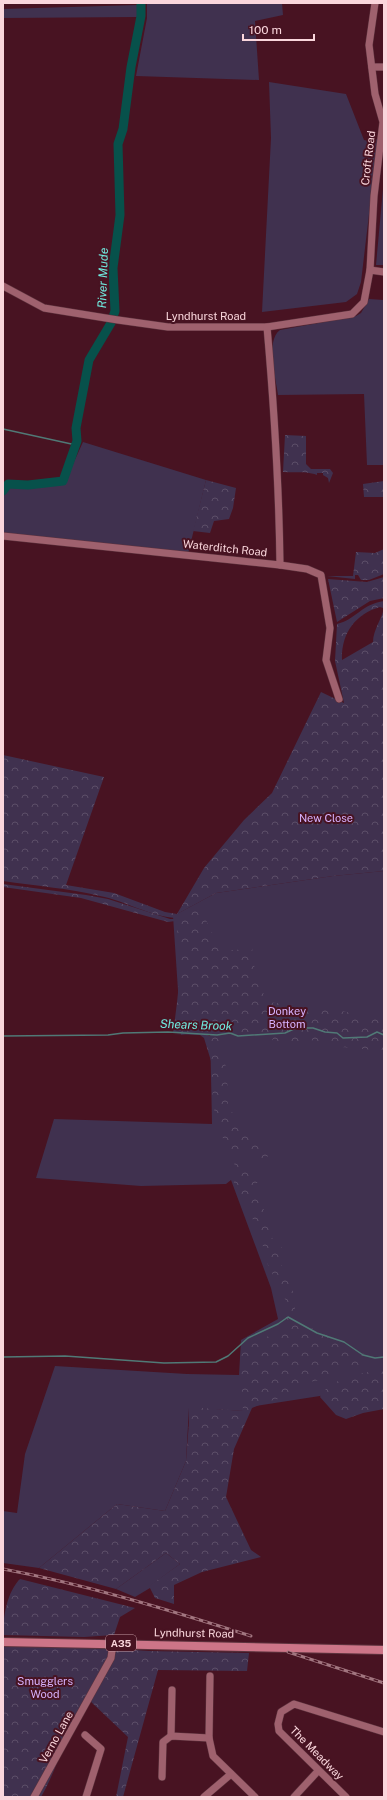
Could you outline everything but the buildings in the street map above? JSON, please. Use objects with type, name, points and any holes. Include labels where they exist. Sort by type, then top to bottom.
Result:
[{"type":"main road","name":"Lyndhurst Road","points":[[3,1642],[112,1643],[384,1650]]},
{"type":"street","name":"Croft Road","points":[[370,270],[374,196],[383,122],[375,94],[369,44],[375,3]]},
{"type":"street","points":[[372,67],[384,67]]},
{"type":"street","points":[[370,270],[384,272]]},
{"type":"street","name":"Lyndhurst Road","points":[[3,286],[44,308],[118,320],[168,327],[266,327],[352,314],[364,302],[370,270]]},
{"type":"street","name":"Waterditch Road","points":[[3,536],[280,565],[280,516],[273,402],[266,327]]},
{"type":"street","points":[[280,565],[307,569],[321,576],[330,628],[326,660],[340,699]]},
{"type":"street","name":"Verno Lane","points":[[34,1797],[111,1658],[112,1643]]},
{"type":"street","points":[[210,1676],[209,1738],[213,1756],[255,1797]]},
{"type":"street","points":[[170,1736],[172,1690]]},
{"type":"street","name":"The Meadway","points":[[346,1797],[279,1731],[278,1724],[281,1712],[294,1704],[384,1732]]},
{"type":"street","points":[[86,1735],[101,1749],[86,1797]]},
{"type":"street","points":[[162,1777],[163,1742],[170,1736],[209,1738]]},
{"type":"street","points":[[294,1797],[318,1771]]},
{"type":"street","points":[[204,1797],[231,1774]]},
{"type":"green space","points":[[147,3],[282,3],[283,15],[255,21],[259,80],[136,76],[147,18]]},
{"type":"green space","points":[[138,5],[137,17],[3,18],[3,9]]},
{"type":"green space","points":[[269,82],[346,94],[364,140],[373,142],[378,138],[361,282],[357,294],[346,302],[262,312],[271,138]]},
{"type":"green space","points":[[384,178],[384,265],[376,265]]},
{"type":"green space","points":[[369,299],[384,300],[384,465],[367,465],[364,394],[278,395],[272,351],[273,342],[280,330],[356,316],[361,313]]},
{"type":"green space","points":[[285,435],[306,436],[306,464],[311,469],[330,469],[333,473],[329,483],[328,478],[323,475],[323,473],[317,473],[317,475],[283,472]]},
{"type":"green space","points":[[83,442],[206,480],[188,554],[3,534],[3,497],[10,487],[35,488],[64,484]]},
{"type":"green space","points":[[206,480],[236,488],[233,508],[229,519],[214,521],[210,533],[193,531]]},
{"type":"green space","points":[[384,481],[384,497],[364,497],[363,484]]},
{"type":"green space","points":[[384,549],[384,574],[369,580],[361,580],[358,575],[355,575],[355,579],[327,576],[353,576],[356,552],[375,553]]},
{"type":"green space","points":[[384,577],[384,598],[370,601],[337,622],[328,579],[367,582]]},
{"type":"green space","name":"New Close","points":[[384,601],[384,871],[333,876],[216,893],[177,914],[204,868],[244,820],[272,793],[321,692],[344,703],[335,661],[337,624],[349,619],[370,605]],"holes":[[[380,607],[383,608],[373,642],[342,660],[344,642],[351,626],[371,610]]]},
{"type":"green space","points":[[3,755],[104,777],[66,885],[114,893],[165,912],[177,914],[176,918],[166,917],[110,898],[88,893],[3,881]]},
{"type":"green space","points":[[384,871],[384,1386],[243,1408],[243,1411],[189,1408],[186,1461],[165,1511],[117,1504],[39,1568],[3,1563],[3,1511],[17,1513],[25,1454],[55,1366],[187,1374],[239,1375],[241,1340],[278,1319],[271,1288],[231,1180],[226,1184],[141,1186],[36,1178],[54,1119],[212,1124],[210,1029],[181,1035],[173,916],[216,893],[333,876]]},
{"type":"green space","points":[[3,884],[108,899],[170,919],[180,919],[199,907],[221,945],[227,949],[233,950],[252,947],[257,978],[273,1018],[273,1032],[238,1036],[232,1030],[214,1035],[204,1034],[213,1037],[224,1035],[220,1051],[227,1069],[228,1108],[253,1139],[268,1142],[270,1155],[265,1158],[252,1158],[244,1149],[240,1151],[238,1155],[242,1167],[247,1170],[252,1168],[259,1181],[255,1185],[266,1216],[273,1226],[272,1238],[274,1240],[282,1240],[282,1267],[294,1294],[295,1302],[295,1309],[290,1320],[314,1329],[376,1360],[364,1366],[340,1369],[320,1380],[304,1383],[286,1397],[266,1402],[252,1408],[234,1449],[226,1497],[251,1550],[261,1557],[202,1572],[174,1585],[174,1604],[155,1598],[149,1586],[180,1564],[166,1553],[116,1589],[39,1568],[117,1504],[165,1511],[186,1461],[189,1407],[243,1411],[240,1357],[247,1346],[282,1330],[289,1320],[284,1320],[291,1311],[268,1265],[260,1236],[247,1206],[232,1179],[239,1174],[224,1142],[213,1106],[211,1061],[204,1038],[200,1035],[174,1034],[194,1033],[173,1033],[180,963],[178,935],[175,921],[168,922],[81,898],[3,887]]},
{"type":"green space","name":"Donkey Bottom","points":[[268,1002],[336,1010],[384,1019],[384,1051],[342,1047],[306,1039],[291,1044],[272,1040],[277,1032]]},
{"type":"green space","points":[[384,1369],[384,1409],[363,1413],[346,1419],[336,1415],[320,1397],[325,1390],[339,1380],[358,1374]]},
{"type":"green space","points":[[166,1553],[180,1564],[150,1586],[150,1588],[135,1597],[116,1589]]},
{"type":"green space","points":[[20,1579],[135,1608],[120,1617],[114,1635],[84,1637],[3,1635],[4,1620],[9,1598]]},
{"type":"green space","name":"Smugglers Wood","points":[[3,1644],[62,1645],[149,1651],[249,1653],[247,1671],[158,1670],[123,1797],[116,1797],[128,1737],[88,1699],[74,1722],[53,1773],[41,1797],[3,1797]]},
{"type":"waterway","name":"River Mude","points":[[3,491],[8,484],[28,485],[63,481],[77,441],[76,428],[89,360],[111,323],[115,311],[113,268],[120,215],[118,144],[123,129],[131,67],[141,16],[141,3]]},
{"type":"waterway","points":[[3,429],[76,445]]},
{"type":"waterway","name":"Shears Brook","points":[[3,1036],[108,1035],[123,1033],[168,1032],[217,1035],[230,1033],[238,1036],[285,1033],[296,1028],[313,1028],[325,1032],[337,1033],[343,1038],[367,1037],[377,1032],[384,1035]]},
{"type":"waterway","points":[[3,1357],[65,1356],[164,1363],[216,1362],[228,1356],[248,1338],[278,1324],[288,1317],[317,1333],[344,1342],[363,1355],[375,1358],[384,1357]]},
{"type":"railway","points":[[3,1569],[97,1590],[251,1636]]},
{"type":"railway","points":[[288,1652],[384,1683]]}]
